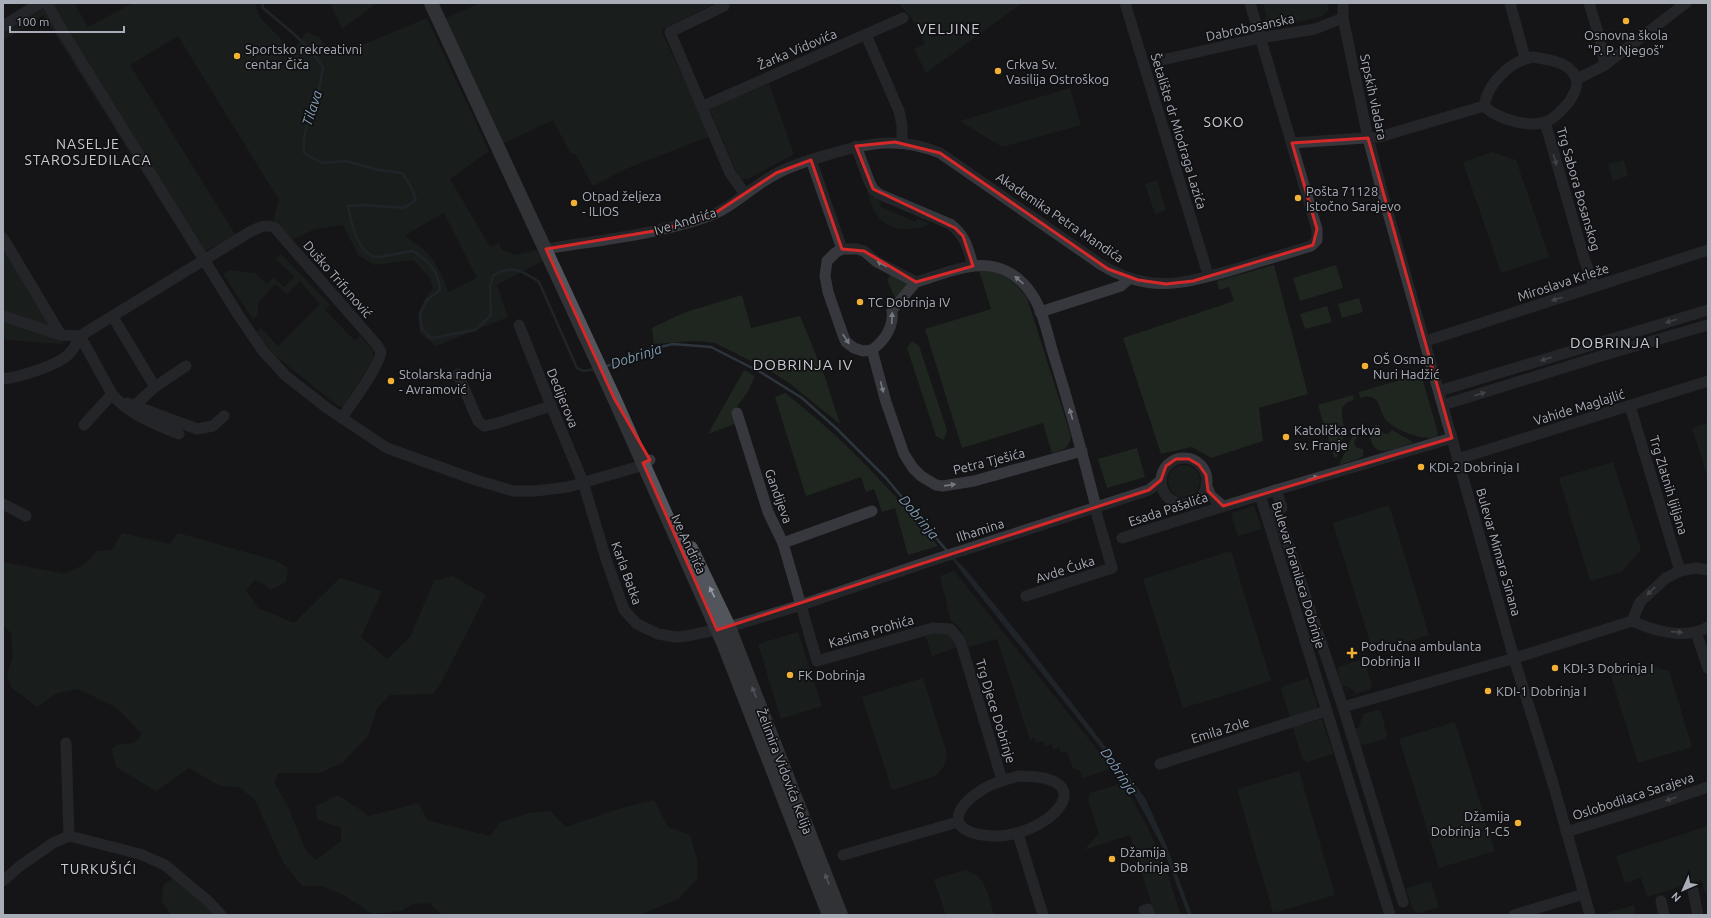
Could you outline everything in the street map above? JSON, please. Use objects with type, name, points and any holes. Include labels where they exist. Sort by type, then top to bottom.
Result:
[{"type":"main road","name":"Ive Andrića","points":[[431,3],[546,249],[593,354],[647,462],[723,629]]},
{"type":"main road","name":"Želimira Vidovića Kelija","points":[[723,629],[829,915]]},
{"type":"main road","name":"Želimira Vidovića Kelija","points":[[723,629],[841,915]]},
{"type":"street","points":[[3,26],[40,3]]},
{"type":"street","points":[[46,3],[239,316],[274,364],[302,389],[387,448],[471,479],[513,491],[550,490],[637,467],[647,462]]},
{"type":"street","points":[[722,3],[724,6],[670,32],[730,172],[745,194]]},
{"type":"street","name":"Šetalište dr Miodraga Lazića","points":[[1126,3],[1206,268]]},
{"type":"street","name":"Akademika Petra Mandića","points":[[811,160],[856,146],[877,143],[902,143],[926,148],[940,153],[1100,264],[1130,278],[1158,284],[1186,282],[1313,245],[1317,240],[1317,229],[1250,3]]},
{"type":"street","name":"Srpskih vladara","points":[[1342,3],[1343,18],[1368,138],[1384,195]]},
{"type":"street","points":[[1510,3],[1525,58]]},
{"type":"street","points":[[1589,3],[1599,36],[1605,65]]},
{"type":"street","points":[[1292,143],[1379,137],[1484,106],[1487,95],[1507,69],[1525,58],[1533,57],[1556,61],[1570,69],[1577,79],[1605,65],[1686,3]]},
{"type":"street","name":"Žarka Vidovića","points":[[703,106],[902,18]]},
{"type":"street","name":"Dabrobosanska","points":[[1162,60],[1260,38],[1315,28],[1343,18]]},
{"type":"street","points":[[866,35],[899,111],[902,125],[902,143]]},
{"type":"street","name":"Trg Sabora Bosanskog","points":[[1484,106],[1492,113],[1503,118],[1525,123],[1545,122],[1553,118],[1572,98],[1577,86],[1577,79]]},
{"type":"street","name":"Trg Sabora Bosanskog","points":[[1545,122],[1584,258],[1594,287]]},
{"type":"street","points":[[856,146],[873,189],[879,194],[950,224],[963,236],[973,266]]},
{"type":"street","points":[[811,160],[842,249]]},
{"type":"street","name":"Ive Andrića","points":[[546,249],[653,232],[692,222],[718,212],[776,173],[811,160]]},
{"type":"street","name":"Bulevar Mimara Sinana","points":[[1384,195],[1514,658],[1590,915]]},
{"type":"street","name":"Duško Trifunović","points":[[205,260],[248,233],[263,226],[270,225],[275,228],[362,327],[380,349],[380,356],[361,390],[342,418]]},
{"type":"street","points":[[3,238],[61,335]]},
{"type":"street","points":[[916,282],[877,262],[864,251],[849,248],[842,249],[830,257],[826,264],[825,276],[828,292],[846,342],[859,350],[872,350],[880,344],[889,331],[893,320],[892,310],[916,282],[973,266],[995,267],[1015,276],[1032,294],[1040,312],[1082,451],[1096,507]]},
{"type":"street","name":"Miroslava Krleže","points":[[1426,341],[1708,250]]},
{"type":"street","points":[[3,379],[13,378],[59,362],[69,354],[80,336],[205,260]]},
{"type":"street","points":[[1040,312],[1121,286],[1130,278]]},
{"type":"street","points":[[1439,391],[1708,310]]},
{"type":"street","points":[[3,316],[61,335],[80,336]]},
{"type":"street","points":[[113,317],[155,387]]},
{"type":"street","name":"Dedijerova","points":[[519,324],[551,406],[584,482]]},
{"type":"street","points":[[1443,405],[1614,352],[1708,325]]},
{"type":"street","points":[[80,336],[114,397],[142,418],[179,434]]},
{"type":"street","name":"Petra Tješića","points":[[872,350],[886,402],[904,454],[912,468],[921,476],[936,485],[943,486],[974,481],[1082,451]]},
{"type":"street","points":[[135,405],[155,387],[186,366]]},
{"type":"street","points":[[458,374],[478,421],[484,426],[551,406]]},
{"type":"street","name":"Vahide Maglajlić","points":[[1458,459],[1708,381]]},
{"type":"street","points":[[114,397],[197,429],[213,426],[224,416]]},
{"type":"street","points":[[84,425],[114,397]]},
{"type":"street","name":"Trg Zlatnih ljiljana","points":[[1630,406],[1680,571]]},
{"type":"street","name":"Gandijeva","points":[[737,413],[768,512],[783,543],[872,511]]},
{"type":"street","points":[[1276,490],[1452,438]]},
{"type":"street","points":[[1176,459],[1189,459],[1199,464],[1203,469],[1207,480],[1206,484],[1203,493],[1197,500],[1192,503],[1179,504],[1173,502],[1164,493],[1161,480],[1163,472],[1171,462],[1176,459]]},
{"type":"street","name":"Ilhamina","points":[[723,629],[801,605],[930,561],[1149,490],[1161,480]]},
{"type":"street","name":"Karla Batka","points":[[584,482],[606,559],[624,610],[636,624],[648,630],[676,637],[723,629]]},
{"type":"street","points":[[1206,484],[1211,496],[1220,504]]},
{"type":"street","name":"Ilhamina","points":[[1149,490],[1164,493]]},
{"type":"street","name":"Bulevar branilaca Dobrinje","points":[[1390,915],[1260,495],[1276,490],[1282,508],[1276,509],[1343,707],[1403,902]]},
{"type":"street","name":"Esada Pašalića","points":[[1122,538],[1220,504],[1260,495]]},
{"type":"street","points":[[1197,500],[1210,500],[1220,504]]},
{"type":"street","points":[[3,504],[26,516]]},
{"type":"street","name":"Avde Ćuka","points":[[1026,596],[1112,568],[1096,507]]},
{"type":"street","points":[[783,543],[801,605]]},
{"type":"street","points":[[1632,621],[1640,602],[1666,578],[1680,571],[1696,568],[1708,570]]},
{"type":"street","name":"Kasima Prohića","points":[[801,605],[817,661],[933,628]]},
{"type":"street","points":[[1343,707],[1514,658],[1632,621],[1649,628],[1667,632],[1696,632],[1708,627]]},
{"type":"street","name":"Trg Djece Dobrinje","points":[[933,628],[950,629],[960,640],[1002,780]]},
{"type":"street","points":[[1696,632],[1708,668]]},
{"type":"street","name":"Emila Zole","points":[[1160,764],[1326,711]]},
{"type":"street","points":[[66,743],[69,836]]},
{"type":"street","name":"Trg Djece Dobrinje","points":[[1019,776],[1048,779],[1057,783],[1064,789],[1065,793],[1063,802],[1055,813],[1035,827],[1018,834],[996,836],[974,834],[963,830],[958,822],[960,811],[970,799],[986,787],[1002,780],[1019,776]]},
{"type":"street","name":"Oslobodilaca Sarajeva","points":[[1566,832],[1654,806],[1708,787]]},
{"type":"street","points":[[843,856],[958,822]]},
{"type":"street","points":[[1018,834],[1043,915]]},
{"type":"street","points":[[3,881],[20,866],[53,843],[69,836],[140,854],[165,865],[208,901],[221,915]]},
{"type":"street","points":[[1693,891],[1698,915]]},
{"type":"street","points":[[1514,915],[1584,894]]},
{"type":"street","points":[[1661,901],[1664,915]]},
{"type":"highlighted area","points":[[1368,138],[1452,438],[1223,506],[1208,491],[1206,475],[1199,465],[1189,459],[1176,459],[1166,466],[1161,480],[1149,490],[717,630],[643,463],[650,460],[614,398],[546,249],[660,230],[709,217],[776,173],[811,160],[842,249],[864,251],[916,282],[973,266],[963,236],[955,228],[873,189],[856,146],[895,142],[940,153],[1108,269],[1138,280],[1166,284],[1193,281],[1313,245],[1317,229],[1292,143]]},
{"type":"shaded area","points":[[33,3],[74,3],[88,27],[133,3],[255,3],[260,18],[293,51],[306,32],[319,37],[329,51],[338,55],[427,18],[489,151],[450,179],[490,247],[499,243],[502,250],[516,255],[536,250],[544,260],[497,285],[508,317],[436,346],[420,333],[420,310],[433,289],[430,278],[413,260],[374,265],[358,255],[343,225],[315,229],[292,240],[273,220],[279,200],[178,36],[130,65],[236,236],[195,256],[43,15],[3,41],[3,22]],"holes":[[[444,213],[477,278],[448,292],[444,280],[431,257],[427,252],[405,235]]]},
{"type":"shaded area","points":[[330,3],[377,3],[342,29]]},
{"type":"shaded area","points":[[480,3],[715,3],[661,30],[710,136],[623,170],[593,186],[575,153],[571,154],[553,120],[502,144],[444,19]]},
{"type":"shaded area","points":[[898,3],[1022,3],[926,73],[914,49],[925,44],[912,18]]},
{"type":"shaded area","points":[[1263,3],[1329,3],[1328,10],[1322,16],[1268,29],[1265,27],[1262,20],[1267,18]]},
{"type":"shaded area","points":[[769,84],[794,154],[748,179],[740,179],[709,108]]},
{"type":"shaded area","points":[[1070,88],[1081,125],[1002,147],[960,121]]},
{"type":"shaded area","points":[[1492,152],[1516,160],[1549,257],[1501,273],[1463,162]]},
{"type":"shaded area","points":[[1624,160],[1628,176],[1613,181],[1608,164]]},
{"type":"shaded area","points":[[1157,180],[1166,210],[1155,214],[1145,184]]},
{"type":"shaded area","points":[[867,191],[881,202],[880,206],[915,222],[917,218],[930,224],[924,227],[909,229],[902,229],[888,225],[882,221],[875,212]]},
{"type":"shaded area","points":[[3,228],[64,344],[6,340],[3,336]]},
{"type":"shaded area","points":[[281,254],[330,305],[325,310],[355,341],[360,336],[373,350],[373,359],[343,407],[338,406],[272,353],[256,332],[261,328],[278,346],[320,304],[300,281],[287,294],[275,284],[258,303],[258,315],[253,319],[223,274],[230,270],[255,273],[267,284],[273,277],[284,287],[295,277],[276,259]]},
{"type":"shaded area","points":[[1274,265],[1308,394],[1259,408],[1263,441],[1211,458],[1192,447],[1161,454],[1123,338],[1234,301],[1229,287],[1219,290],[1217,281]]},
{"type":"shaded area","points":[[1336,265],[1343,288],[1300,301],[1293,278]]},
{"type":"shaded area","points":[[987,269],[1009,280],[1018,287],[1027,298],[1071,436],[1069,444],[1063,450],[1052,453],[1043,423],[962,448],[925,329],[991,309],[979,271]]},
{"type":"shaded area","points":[[891,274],[910,283],[895,298],[887,280]]},
{"type":"shaded area","points":[[742,295],[751,328],[800,316],[825,377],[840,424],[789,383],[767,369],[715,343],[695,341],[654,344],[652,328],[683,313]]},
{"type":"shaded area","points":[[1359,298],[1363,312],[1342,318],[1338,304]]},
{"type":"shaded area","points":[[1327,306],[1332,322],[1305,329],[1300,314]]},
{"type":"shaded area","points":[[912,341],[919,346],[947,430],[944,440],[936,436],[907,348]]},
{"type":"shaded area","points":[[744,370],[755,376],[747,393],[733,412],[737,423],[708,434]]},
{"type":"shaded area","points":[[1421,374],[1438,433],[1437,437],[1425,438],[1404,432],[1387,421],[1376,400],[1367,397],[1360,398],[1359,392]]},
{"type":"shaded area","points":[[785,393],[807,410],[866,465],[938,546],[908,555],[895,508],[882,512],[874,489],[866,492],[861,477],[806,496],[775,397]]},
{"type":"shaded area","points":[[1353,395],[1354,399],[1346,403],[1342,408],[1345,433],[1337,457],[1334,457],[1318,405]]},
{"type":"shaded area","points":[[1708,423],[1708,478],[1692,428]]},
{"type":"shaded area","points":[[1378,425],[1384,433],[1387,434],[1392,430],[1413,442],[1391,450],[1378,450],[1372,443],[1369,431],[1373,426]]},
{"type":"shaded area","points":[[1354,433],[1357,433],[1359,436],[1355,440],[1354,444],[1357,448],[1363,449],[1363,456],[1339,465]]},
{"type":"shaded area","points":[[1137,448],[1145,477],[1107,488],[1098,459]]},
{"type":"shaded area","points":[[1613,462],[1641,550],[1621,572],[1590,581],[1559,478]]},
{"type":"shaded area","points":[[1181,465],[1187,465],[1197,472],[1200,481],[1199,487],[1193,494],[1187,497],[1181,497],[1171,490],[1168,484],[1168,478],[1175,468]]},
{"type":"shaded area","points":[[1389,505],[1429,635],[1373,652],[1333,523]]},
{"type":"shaded area","points":[[1254,506],[1262,529],[1238,536],[1231,513]]},
{"type":"shaded area","points":[[122,533],[170,544],[178,533],[274,560],[288,568],[286,582],[271,590],[255,580],[246,590],[258,608],[294,623],[340,578],[382,591],[361,637],[387,659],[410,637],[434,581],[452,576],[486,595],[444,677],[433,694],[390,695],[377,708],[368,736],[342,763],[320,773],[278,773],[274,782],[287,805],[306,851],[316,860],[341,841],[341,828],[317,819],[316,806],[338,795],[369,816],[419,803],[427,820],[490,836],[501,822],[530,813],[550,811],[566,827],[621,808],[654,800],[668,827],[690,835],[697,859],[698,878],[678,899],[640,915],[442,915],[429,903],[412,904],[401,911],[372,914],[344,895],[322,886],[302,886],[283,862],[255,800],[239,787],[220,786],[189,768],[156,791],[116,767],[112,749],[116,745],[134,743],[142,734],[117,708],[79,689],[57,693],[37,707],[11,687],[7,673],[13,657],[11,633],[3,625],[3,562],[65,574],[85,564],[97,551],[112,550]]},
{"type":"shaded area","points":[[1231,551],[1271,681],[1183,708],[1143,579]]},
{"type":"shaded area","points":[[954,571],[1112,768],[1083,778],[1080,771],[1073,768],[1067,751],[1061,753],[1059,747],[1053,749],[1052,744],[1045,746],[1043,741],[1036,743],[1034,738],[1030,740],[997,639],[968,647],[962,632],[958,626],[951,621],[940,576]]},
{"type":"shaded area","name":"FK Dobrinja","points":[[798,632],[822,706],[781,719],[758,644]]},
{"type":"shaded area","points":[[948,632],[957,645],[955,648],[932,656],[925,634]]},
{"type":"shaded area","points":[[1360,660],[1365,663],[1372,686],[1370,689],[1355,694],[1354,690],[1346,686],[1342,687],[1338,671],[1339,667]]},
{"type":"shaded area","points":[[1640,664],[1669,671],[1692,747],[1638,763],[1610,673]]},
{"type":"shaded area","points":[[923,678],[947,754],[944,766],[935,776],[892,790],[862,697]]},
{"type":"shaded area","points":[[1308,678],[1319,710],[1291,719],[1281,690],[1283,686]]},
{"type":"shaded area","points":[[1377,710],[1381,712],[1387,735],[1385,739],[1364,745],[1359,743],[1355,729],[1358,728],[1364,714]]},
{"type":"shaded area","points":[[1322,719],[1333,754],[1307,762],[1302,759],[1293,727]]},
{"type":"shaded area","points":[[1455,722],[1495,851],[1439,868],[1399,739]]},
{"type":"shaded area","points":[[1299,771],[1335,895],[1273,913],[1237,789]]},
{"type":"shaded area","points":[[1123,783],[1148,828],[1165,867],[1181,915],[1155,915],[1130,835],[1084,850],[1099,834],[1088,799],[1090,793]]},
{"type":"shaded area","points":[[1708,826],[1708,893],[1705,893],[1701,880],[1647,897],[1641,878],[1625,883],[1616,856]]},
{"type":"shaded area","points":[[966,870],[973,873],[983,882],[994,915],[946,915],[934,879]]},
{"type":"shaded area","points":[[173,879],[214,915],[171,915],[162,901],[163,885]]},
{"type":"shaded area","points":[[1431,881],[1439,907],[1419,913],[1413,910],[1406,888]]},
{"type":"shaded area","points":[[1634,905],[1635,915],[1608,915],[1607,913]]},
{"type":"water","name":"Dobrinja","points":[[946,550],[967,571],[1020,636],[1145,798],[1165,842],[1192,915],[1188,915],[1163,848],[1133,792],[1113,763],[964,575]]},
{"type":"waterway","name":"Dobrinja","points":[[262,3],[263,8],[294,34],[311,51],[323,67],[320,86],[305,133],[304,153],[322,163],[346,161],[379,170],[402,173],[411,187],[416,200],[404,208],[362,205],[348,206],[356,236],[364,250],[370,255],[380,257],[413,251],[424,259],[435,271],[440,290],[427,300],[420,314],[422,329],[431,338],[475,330],[491,315],[490,287],[493,276],[506,270],[517,270],[539,282],[577,368],[583,371],[596,369]]},
{"type":"waterway","name":"Dobrinja","points":[[604,367],[639,352],[673,344],[711,347],[762,373],[802,398],[836,428],[886,478],[947,551]]},
{"type":"place","name":"Osnovna škola \"P. P. Njegoš\"","points":[[1626,21]]},
{"type":"place","name":"Sportsko rekreativni centar Čiča","points":[[237,56]]},
{"type":"place","name":"Crkva Sv. Vasilija Ostroškog","points":[[998,71]]},
{"type":"place","name":"Pošta 71128 Istočno Sarajevo","points":[[1298,198]]},
{"type":"place","name":"Otpad željeza - ILIOS","points":[[574,203]]},
{"type":"place","name":"TC Dobrinja IV","points":[[860,302]]},
{"type":"place","name":"OŠ Osman Nuri Hadžić","points":[[1365,366]]},
{"type":"place","name":"Stolarska radnja - Avramović","points":[[391,381]]},
{"type":"place","name":"Katolička crkva sv. Franje","points":[[1286,437]]},
{"type":"place","name":"KDI-2 Dobrinja I","points":[[1421,467]]},
{"type":"place","name":"Područna ambulanta Dobrinja II","points":[[1352,653]]},
{"type":"place","name":"KDI-3 Dobrinja I","points":[[1555,668]]},
{"type":"place","name":"FK Dobrinja","points":[[790,675]]},
{"type":"place","name":"KDI-1 Dobrinja I","points":[[1488,691]]},
{"type":"place","name":"Džamija Dobrinja 1-C5","points":[[1518,823]]},
{"type":"place","name":"Džamija Dobrinja 3B","points":[[1112,859]]},
{"type":"district","name":"VELJINE","points":[[949,28]]},
{"type":"district","name":"SOKO","points":[[1224,122]]},
{"type":"district","name":"NASELJE STAROSJEDILACA","points":[[88,152]]},
{"type":"district","name":"DOBRINJA I","points":[[1615,342]]},
{"type":"district","name":"DOBRINJA IV","points":[[803,364]]},
{"type":"district","name":"TURKUŠIĆI","points":[[99,869]]},
{"type":"water label","name":"Tilava","points":[[312,108]]}]
